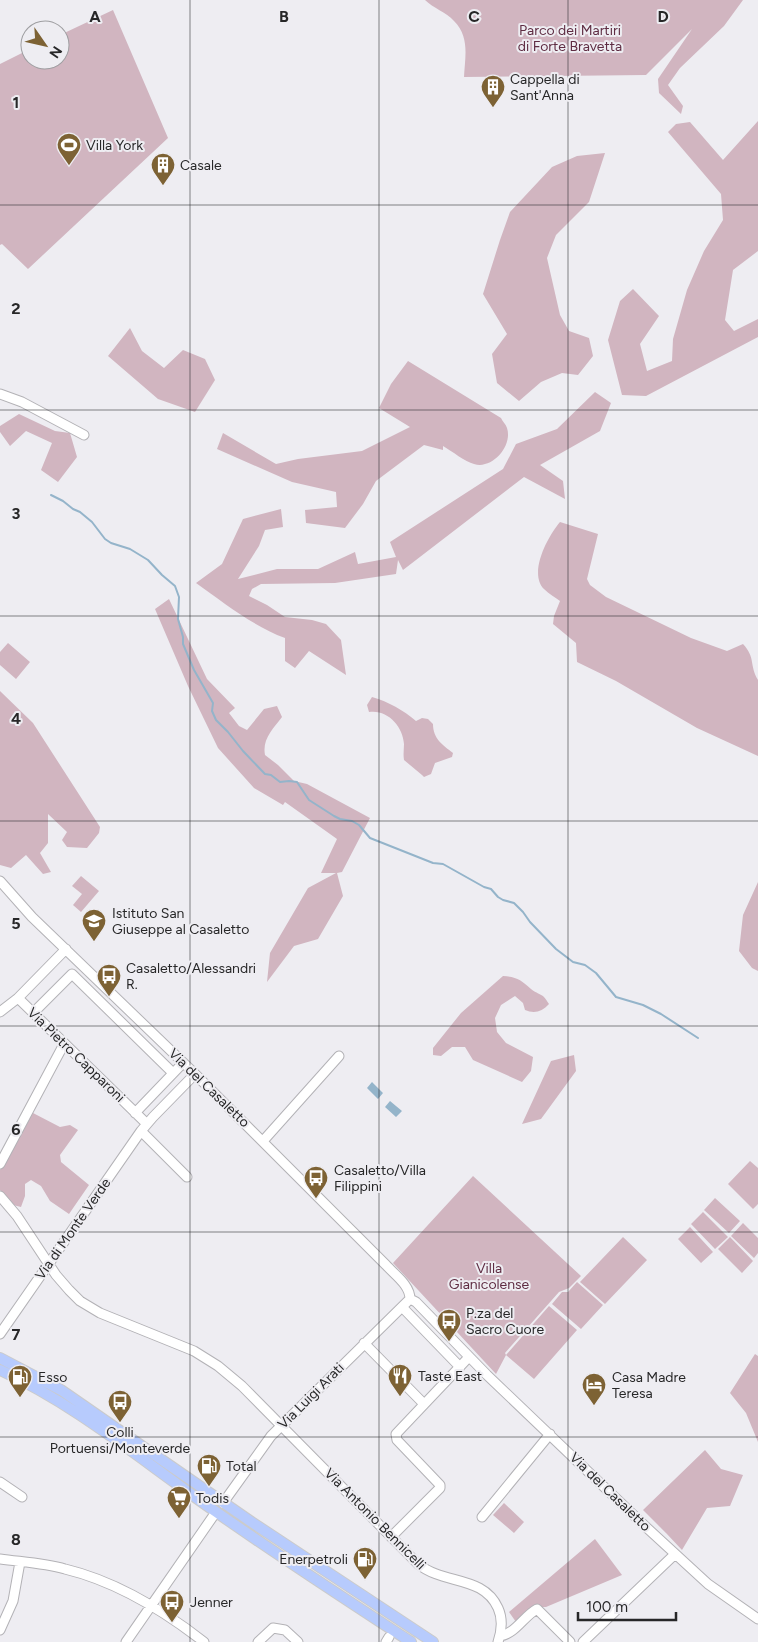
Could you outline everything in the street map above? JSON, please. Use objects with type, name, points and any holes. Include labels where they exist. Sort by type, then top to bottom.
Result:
[{"type":"main road","points":[[0,1358],[61,1390],[97,1422],[195,1497],[411,1642]]},
{"type":"main road","points":[[0,1370],[97,1422],[201,1488],[433,1642]]},
{"type":"street","points":[[0,394],[29,405],[84,434]]},
{"type":"street","name":"Via del Casaletto","points":[[0,881],[32,917],[263,1141],[403,1283],[408,1290],[410,1299],[416,1302],[616,1500],[724,1596],[758,1619]]},
{"type":"street","points":[[0,1012],[18,998],[66,949]]},
{"type":"street","points":[[33,1013],[72,974],[174,1073]]},
{"type":"street","name":"Via Pietro Capparoni","points":[[18,998],[135,1112],[144,1128],[187,1177]]},
{"type":"street","points":[[0,1164],[64,1044]]},
{"type":"street","points":[[263,1141],[339,1056]]},
{"type":"street","points":[[135,1112],[183,1063]]},
{"type":"street","name":"Via di Monte Verde","points":[[0,1334],[144,1128],[195,1074]]},
{"type":"street","name":"Via Antonio Bennicelli","points":[[0,1196],[17,1216],[69,1290],[94,1310],[184,1346],[218,1366],[242,1386],[418,1564],[436,1575],[475,1585],[488,1593],[500,1613],[502,1622],[499,1639]]},
{"type":"street","name":"Via Luigi Arati","points":[[223,1503],[266,1441],[410,1299]]},
{"type":"street","points":[[402,1307],[460,1367]]},
{"type":"street","points":[[364,1343],[424,1404]]},
{"type":"street","points":[[391,1537],[440,1488],[440,1485],[395,1436],[470,1357]]},
{"type":"street","points":[[482,1517],[550,1434]]},
{"type":"street","points":[[0,1482],[22,1497]]},
{"type":"street","points":[[195,1497],[201,1488]]},
{"type":"street","points":[[126,1642],[216,1512]]},
{"type":"street","points":[[583,1642],[673,1556]]},
{"type":"street","points":[[0,1560],[53,1566],[80,1573],[125,1591],[204,1642]]},
{"type":"street","points":[[0,1630],[13,1601],[20,1562]]},
{"type":"street","points":[[316,1578],[322,1568]]},
{"type":"street","points":[[362,1610],[370,1599]]},
{"type":"street","points":[[499,1639],[536,1609],[570,1642]]},
{"type":"street","points":[[258,1642],[273,1628],[285,1630],[298,1642]]},
{"type":"green space","name":"Parco dei Martiri di Forte Bravetta","points":[[425,0],[743,0],[724,26],[680,68],[668,85],[683,106],[681,114],[659,93],[658,79],[692,29],[646,75],[464,77],[465,48],[459,27],[451,18]]},
{"type":"green space","name":"Villa York","points":[[113,10],[168,138],[28,269],[2,244],[0,245],[0,64],[20,54],[20,70],[70,70],[70,30]]},
{"type":"green space","points":[[758,121],[758,251],[733,270],[725,320],[734,331],[758,319],[758,337],[646,396],[622,395],[608,340],[620,301],[633,289],[659,316],[640,344],[647,371],[672,361],[673,339],[687,290],[704,251],[723,220],[721,194],[668,132],[676,124],[690,122],[723,160]]},
{"type":"green space","points":[[605,153],[589,202],[556,235],[547,258],[560,315],[569,331],[589,338],[593,356],[578,375],[562,373],[541,382],[519,401],[497,383],[492,354],[507,334],[483,294],[500,240],[510,212],[552,167],[577,156]]},
{"type":"green space","points":[[130,328],[142,351],[164,368],[183,350],[205,359],[215,380],[195,412],[158,399],[108,356]]},
{"type":"green space","points":[[408,361],[501,418],[508,435],[507,442],[504,449],[494,460],[481,465],[474,464],[443,446],[443,450],[424,445],[376,481],[363,504],[345,528],[306,523],[305,510],[337,507],[336,492],[292,482],[217,449],[223,433],[276,464],[298,459],[362,451],[410,427],[379,408],[391,384]]},
{"type":"green space","points":[[595,392],[611,403],[600,431],[540,465],[563,481],[565,499],[524,477],[403,570],[398,560],[396,574],[335,583],[261,584],[252,589],[249,596],[285,617],[312,620],[326,624],[341,640],[346,675],[309,651],[295,668],[285,661],[285,638],[250,621],[196,583],[222,564],[243,519],[281,509],[283,527],[265,530],[259,546],[238,579],[277,569],[318,569],[355,552],[358,564],[396,557],[390,542],[503,469],[516,444],[557,429]]},
{"type":"green space","points":[[19,414],[55,431],[70,433],[77,457],[58,482],[41,470],[52,443],[26,431],[10,446],[0,432],[0,426]]},
{"type":"green space","points":[[560,522],[598,534],[587,579],[590,585],[606,597],[691,638],[727,651],[743,644],[750,653],[758,680],[758,756],[697,728],[616,681],[577,662],[576,643],[553,624],[560,601],[544,589],[538,574],[541,555],[545,545]]},
{"type":"green space","points":[[169,599],[207,679],[235,708],[229,713],[239,726],[247,730],[264,709],[277,706],[282,717],[267,739],[264,749],[265,755],[294,781],[307,784],[370,818],[342,872],[337,873],[343,896],[318,939],[294,946],[267,982],[270,953],[308,888],[336,873],[321,873],[337,839],[285,802],[283,805],[254,788],[218,748],[188,686],[155,609]]},
{"type":"green space","points":[[8,643],[30,662],[16,679],[0,665],[0,652]]},
{"type":"green space","points":[[0,691],[33,723],[100,827],[99,833],[87,848],[67,847],[62,840],[67,832],[48,814],[48,843],[40,853],[51,872],[43,874],[26,855],[11,868],[0,865]]},
{"type":"green space","points":[[372,697],[396,707],[416,721],[422,718],[428,719],[433,724],[437,738],[453,753],[452,757],[435,763],[431,774],[424,777],[404,760],[403,737],[393,720],[382,713],[369,712],[367,705]]},
{"type":"green space","points":[[81,876],[99,891],[81,912],[73,905],[82,894],[72,886]]},
{"type":"green space","points":[[758,882],[758,971],[752,968],[739,951],[743,915]]},
{"type":"green space","points":[[503,976],[521,981],[543,996],[549,1004],[538,1012],[528,1011],[525,1010],[523,1003],[515,996],[501,1005],[495,1018],[497,1032],[506,1043],[533,1057],[531,1071],[522,1082],[473,1060],[465,1047],[452,1047],[441,1056],[433,1055],[433,1048],[461,1013]]},
{"type":"green space","points":[[574,1055],[576,1071],[541,1119],[522,1124],[551,1061]]},
{"type":"green space","points":[[33,1113],[60,1127],[70,1125],[78,1130],[60,1155],[61,1162],[89,1185],[69,1214],[50,1201],[41,1186],[31,1180],[25,1184],[25,1196],[21,1207],[13,1205],[0,1190],[0,1170]]},
{"type":"green space","points":[[750,1161],[758,1168],[758,1204],[753,1209],[728,1184]]},
{"type":"green space","name":"Villa Gianicolense","points":[[473,1176],[581,1276],[569,1288],[559,1292],[505,1353],[506,1355],[496,1374],[393,1263]]},
{"type":"green space","points":[[715,1198],[740,1221],[729,1233],[704,1210]]},
{"type":"green space","points":[[703,1212],[728,1237],[715,1249],[691,1224]]},
{"type":"green space","points":[[743,1223],[758,1238],[758,1253],[754,1258],[731,1236]]},
{"type":"green space","points":[[690,1227],[713,1252],[701,1263],[678,1239]]},
{"type":"green space","points":[[623,1237],[647,1260],[605,1304],[580,1282]]},
{"type":"green space","points":[[730,1237],[753,1261],[742,1273],[718,1249]]},
{"type":"green space","points":[[577,1282],[603,1305],[581,1329],[552,1304],[562,1292],[568,1292]]},
{"type":"green space","points":[[549,1306],[577,1330],[534,1379],[506,1355]]},
{"type":"green space","points":[[755,1354],[758,1356],[758,1442],[746,1413],[730,1393]]},
{"type":"green space","points":[[705,1450],[721,1469],[743,1475],[730,1506],[707,1508],[682,1550],[643,1510]]},
{"type":"green space","points":[[504,1503],[524,1522],[514,1533],[493,1515]]},
{"type":"green space","points":[[595,1539],[622,1575],[546,1607],[537,1607],[516,1622],[509,1612]]},
{"type":"water","points":[[372,1082],[383,1093],[378,1099],[367,1088]]},
{"type":"water","points":[[390,1101],[402,1111],[396,1117],[385,1107]]},
{"type":"waterway","points":[[51,495],[80,512],[92,522],[105,539],[130,549],[148,560],[175,586],[179,597],[178,619],[183,644],[194,670],[213,703],[212,711],[216,720],[265,774],[271,775],[280,782],[297,782],[309,800],[334,816],[359,825],[370,838],[433,863],[443,864],[491,889],[503,900],[514,903],[556,949],[573,962],[585,965],[596,973],[616,997],[643,1005],[661,1014],[698,1038]]},
{"type":"place","name":"Cappella di Sant'Anna","points":[[493,108]]},
{"type":"place","name":"Villa York","points":[[69,166]]},
{"type":"place","name":"Casale","points":[[163,186]]},
{"type":"place","name":"Istituto San Giuseppe al Casaletto","points":[[94,942]]},
{"type":"place","name":"Casaletto/Alessandri R.","points":[[109,997]]},
{"type":"place","name":"Casaletto/Villa Filippini","points":[[316,1199]]},
{"type":"place","name":"P.za del Sacro Cuore","points":[[449,1342]]},
{"type":"place","name":"Taste East","points":[[400,1397]]},
{"type":"place","name":"Esso","points":[[20,1398]]},
{"type":"place","name":"Casa Madre Teresa","points":[[594,1406]]},
{"type":"place","name":"Colli Portuensi/Monteverde","points":[[120,1423]]},
{"type":"place","name":"Total","points":[[209,1487]]},
{"type":"place","name":"Todis","points":[[179,1519]]},
{"type":"place","name":"Enerpetroli","points":[[365,1580]]},
{"type":"place","name":"Jenner","points":[[172,1623]]}]
